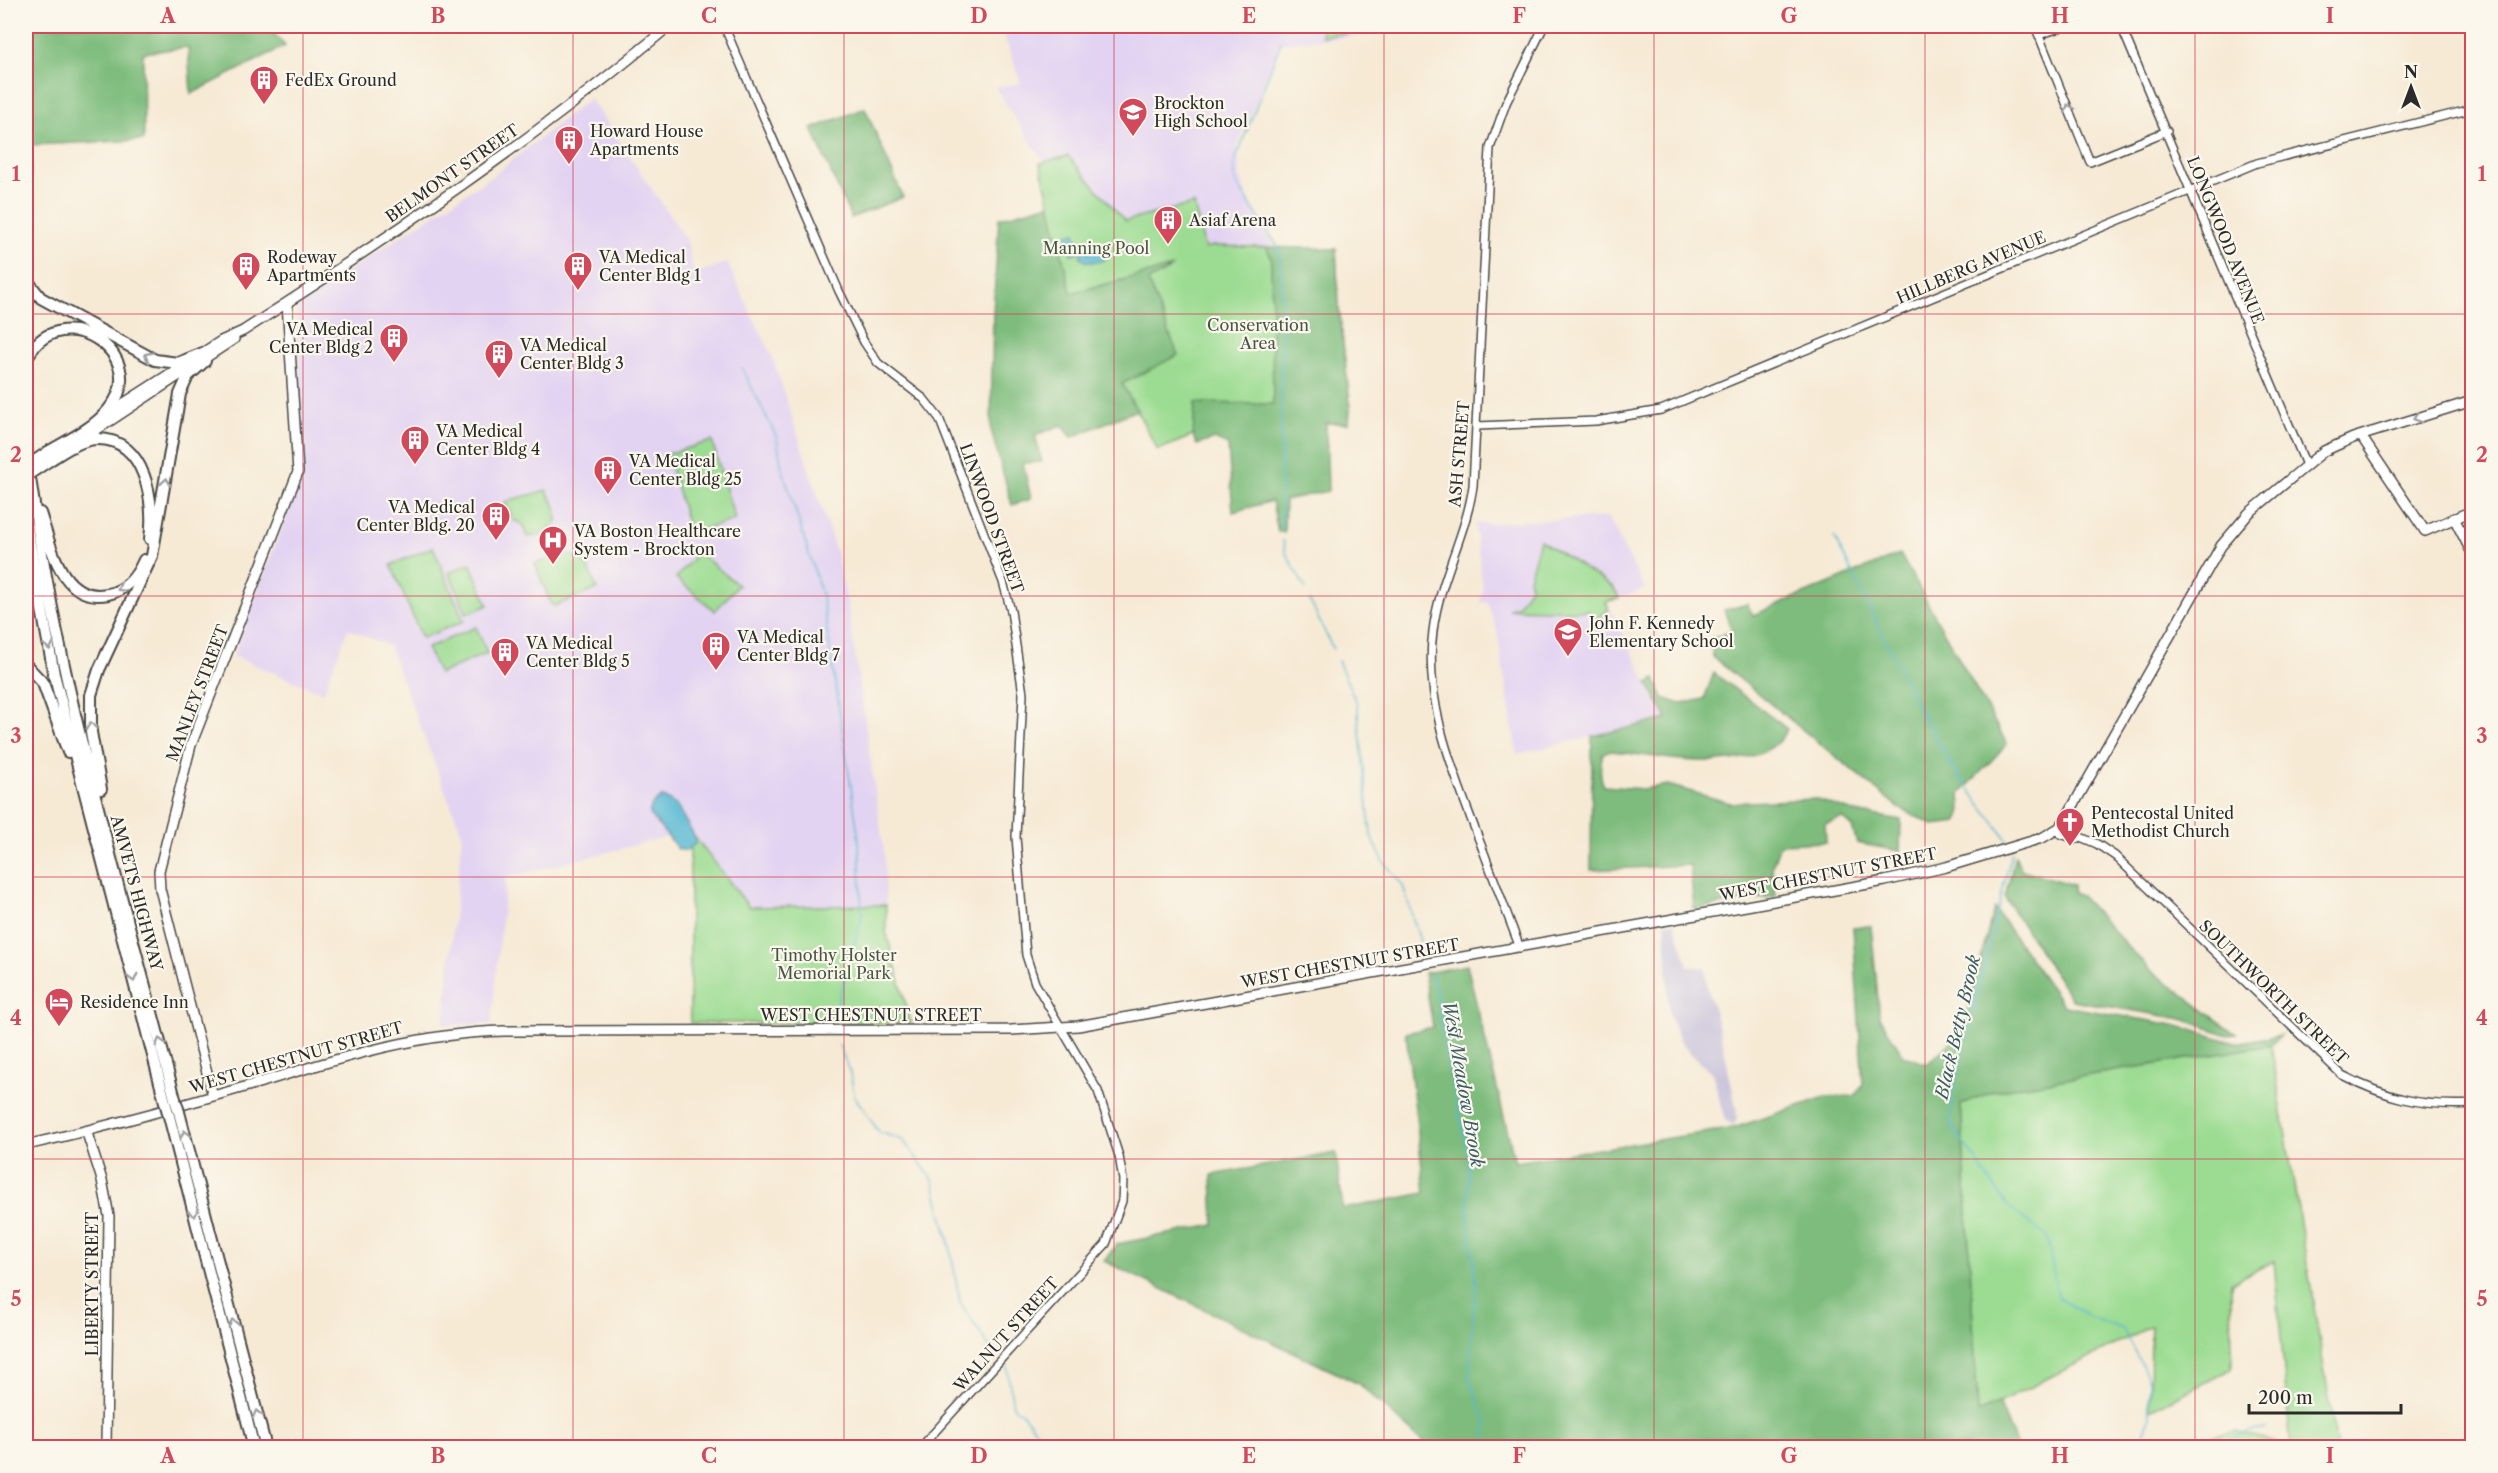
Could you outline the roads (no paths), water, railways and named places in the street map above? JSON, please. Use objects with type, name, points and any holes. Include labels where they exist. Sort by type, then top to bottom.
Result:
[{"type":"highway","points":[[26,279],[41,298],[155,360],[178,363],[204,357]]},
{"type":"highway","points":[[26,360],[38,343],[62,331],[87,333],[107,346],[119,366],[120,385],[111,407],[92,424]]},
{"type":"highway","points":[[109,846],[92,732],[91,695],[99,670],[150,563],[180,394],[190,372],[204,357]]},
{"type":"highway","name":"BELMONT STREET","points":[[26,476],[92,424]]},
{"type":"highway","points":[[31,487],[58,565],[72,585],[88,594],[100,595],[120,590],[132,581],[144,561],[151,528],[151,498],[138,464],[124,448],[107,440],[87,441],[61,453]]},
{"type":"highway","name":"AMVETS HIGHWAY","points":[[26,447],[48,591],[170,1100]]},
{"type":"highway","name":"BELMONT STREET","points":[[26,467],[61,453]]},
{"type":"highway","points":[[26,525],[26,580]]},
{"type":"highway","name":"AMVETS HIGHWAY","points":[[26,525],[54,674],[266,1448]]},
{"type":"highway","points":[[26,665],[43,683],[98,841]]},
{"type":"highway","name":"AMVETS HIGHWAY","points":[[174,1114],[254,1448]]},
{"type":"main road","name":"BELMONT STREET","points":[[61,453],[500,160],[669,26]]},
{"type":"main road","name":"MANLEY STREET","points":[[213,1096],[160,890],[159,871],[191,745],[298,472],[287,303]]},
{"type":"main road","name":"BELMONT STREET","points":[[92,424],[204,357]]},
{"type":"main road","points":[[2059,828],[2228,536],[2249,513],[2306,465],[2332,447],[2472,401]]},
{"type":"main road","points":[[2361,436],[2425,531],[2472,511]]},
{"type":"main road","points":[[2454,518],[2472,554]]},
{"type":"main road","name":"WEST CHESTNUT STREET","points":[[26,1145],[87,1133],[396,1043],[470,1032],[1017,1030],[1063,1027],[1521,948],[1643,923],[1902,878],[2021,845],[2042,838],[2059,828]]},
{"type":"main road","name":"LIBERTY STREET","points":[[87,1133],[104,1187],[109,1216],[106,1448]]},
{"type":"street","name":"LINWOOD STREET","points":[[724,26],[839,291],[864,342],[878,363],[921,396],[939,418],[1003,582],[1011,610],[1023,694],[1016,837],[1026,955],[1033,978],[1098,1091],[1119,1156],[1123,1194],[1110,1238]]},
{"type":"street","name":"ASH STREET","points":[[1521,948],[1452,765],[1439,720],[1432,676],[1434,623],[1446,572],[1468,510],[1474,479],[1490,148],[1506,103],[1544,26]]},
{"type":"street","points":[[2035,26],[2090,162],[2167,131]]},
{"type":"street","points":[[2039,35],[2065,26]]},
{"type":"street","name":"LONGWOOD AVENUE","points":[[2121,26],[2306,465]]},
{"type":"street","name":"HILLBERG AVENUE","points":[[1477,426],[1596,421],[1661,410],[2257,163],[2472,109]]},
{"type":"street","name":"SOUTHWORTH STREET","points":[[2059,828],[2115,856],[2342,1075],[2387,1097],[2405,1101],[2472,1104]]},
{"type":"street","name":"WALNUT STREET","points":[[920,1448],[1110,1238]]},
{"type":"water","points":[[1075,233],[1078,242],[1085,240],[1089,254],[1089,251],[1102,247],[1108,252],[1107,258],[1089,262],[1080,257],[1083,251],[1071,254],[1067,234]]},
{"type":"water","points":[[663,797],[677,806],[695,838],[695,844],[686,851],[678,849],[650,815],[653,804]]},
{"type":"waterway","name":"West Meadow Brook","points":[[1281,42],[1234,164],[1235,181],[1279,249],[1282,282],[1281,529]]},
{"type":"waterway","points":[[742,368],[777,438],[781,464],[822,596],[859,840],[862,916],[833,1020]]},
{"type":"waterway","name":"Black Betty Brook","points":[[1834,536],[1917,705],[1954,769],[2008,841]]},
{"type":"waterway","name":"West Meadow Brook","points":[[1283,540],[1286,553],[1306,589]]},
{"type":"waterway","name":"West Meadow Brook","points":[[1310,601],[1333,649]]},
{"type":"waterway","name":"West Meadow Brook","points":[[1338,661],[1357,704],[1371,836],[1384,862],[1403,886],[1425,957]]},
{"type":"waterway","name":"Black Betty Brook","points":[[2012,852],[1953,1092],[1950,1123],[2007,1205],[2047,1237],[2058,1297],[2088,1316],[2123,1329],[2149,1379],[2150,1416],[2138,1448]]},
{"type":"waterway","name":"West Meadow Brook","points":[[1430,974],[1435,984],[1445,1050],[1468,1156],[1468,1216],[1476,1285],[1469,1377],[1486,1423],[1485,1448]]},
{"type":"waterway","points":[[839,1045],[850,1073],[855,1097],[879,1132],[903,1140],[933,1180],[950,1247],[960,1302],[995,1356]]},
{"type":"waterway","points":[[1007,1366],[1013,1406],[1023,1414],[1050,1448]]},
{"type":"waterway","points":[[2141,1446],[2212,1445],[2249,1432],[2266,1429]]},
{"type":"place","name":"FedEx Ground","points":[[264,106]]},
{"type":"place","name":"Brockton High School","points":[[1133,138]]},
{"type":"place","name":"Howard House Apartments","points":[[569,166]]},
{"type":"place","name":"Asiaf Arena","points":[[1168,246]]},
{"type":"place","name":"Rodeway Apartments","points":[[246,292]]},
{"type":"place","name":"VA Medical Center Bldg 1","points":[[578,292]]},
{"type":"place","name":"VA Medical Center Bldg 2","points":[[394,364]]},
{"type":"place","name":"VA Medical Center Bldg 3","points":[[499,380]]},
{"type":"place","name":"VA Medical Center Bldg 4","points":[[415,466]]},
{"type":"place","name":"VA Medical Center Bldg 25","points":[[608,496]]},
{"type":"place","name":"VA Medical Center Bldg. 20","points":[[496,542]]},
{"type":"place","name":"VA Boston Healthcare System - Brockton","points":[[553,566]]},
{"type":"place","name":"John F. Kennedy Elementary School","points":[[1568,658]]},
{"type":"place","name":"VA Medical Center Bldg 7","points":[[716,672]]},
{"type":"place","name":"VA Medical Center Bldg 5","points":[[505,678]]},
{"type":"place","name":"Pentecostal United Methodist Church","points":[[2070,848]]},
{"type":"place","name":"Residence Inn","points":[[59,1028]]},
{"type":"park label","name":"Manning Pool","points":[[1096,248]]},
{"type":"park label","name":"Conservation Area","points":[[1258,334]]},
{"type":"park label","name":"Timothy Holster Memorial Park","points":[[834,964]]}]
